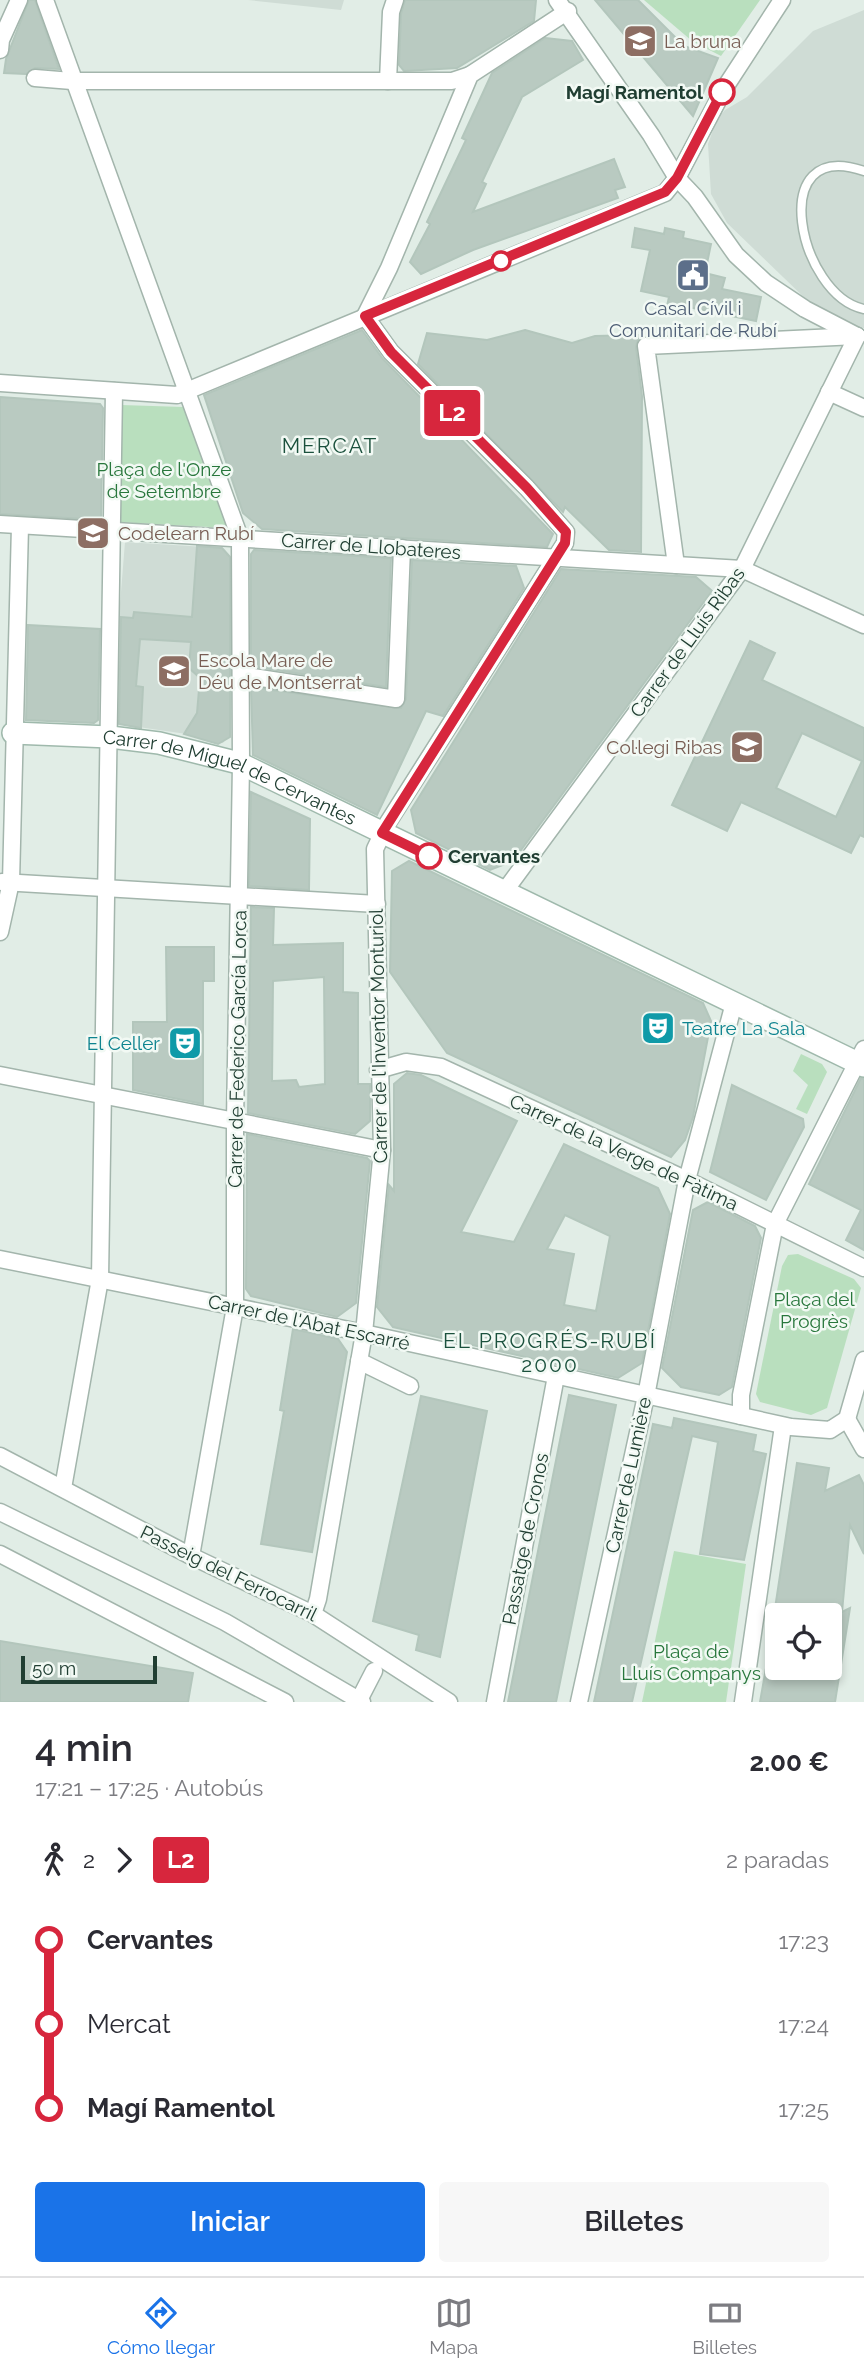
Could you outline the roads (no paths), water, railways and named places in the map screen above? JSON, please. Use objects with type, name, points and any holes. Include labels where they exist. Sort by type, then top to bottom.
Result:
[{"type":"street","points":[[0,50],[1,40],[19,0]]},
{"type":"street","name":"Carrer de Federico García Lorca","points":[[45,0],[72,81],[188,390],[240,538],[241,764],[234,1121],[235,1307],[191,1556]]},
{"type":"street","points":[[388,81],[391,12],[395,0]]},
{"type":"street","points":[[35,78],[72,81],[452,81],[470,75],[565,8],[581,0]]},
{"type":"street","points":[[0,383],[177,395],[665,192],[677,178],[724,89],[782,0]]},
{"type":"street","points":[[565,8],[677,178],[695,197],[736,255],[766,283],[861,336]]},
{"type":"street","points":[[365,316],[389,268],[470,75]]},
{"type":"street","points":[[365,316],[391,352],[527,488],[566,532],[565,543],[382,833]]},
{"type":"street","points":[[677,565],[646,346],[861,336]]},
{"type":"street","name":"Carrer de Lluís Ribas","points":[[504,892],[743,569],[830,392],[861,336]]},
{"type":"street","points":[[63,1488],[100,1279],[104,888],[110,737],[114,391]]},
{"type":"street","points":[[830,392],[864,408]]},
{"type":"street","name":"Carrer de Llobateres","points":[[0,524],[743,569]]},
{"type":"street","points":[[0,932],[5,882],[6,732],[20,526]]},
{"type":"street","points":[[241,675],[396,699],[402,548]]},
{"type":"street","points":[[743,569],[864,625]]},
{"type":"street","name":"Carrer de Miguel de Cervantes","points":[[6,732],[110,737],[159,743],[241,764],[734,1003],[862,1059]]},
{"type":"street","name":"Carrer de l'Inventor Monturiol","points":[[313,1614],[318,1599],[364,1333],[382,1150],[376,849],[382,833]]},
{"type":"street","points":[[5,882],[377,904]]},
{"type":"street","name":"Carrer de Lumière","points":[[579,1702],[646,1396],[687,1180],[734,1003]]},
{"type":"street","points":[[741,1416],[741,1395],[775,1224],[862,1059]]},
{"type":"street","name":"Carrer de la Verge de Fàtima","points":[[379,1070],[407,1062],[441,1067],[687,1180],[864,1268]]},
{"type":"street","points":[[0,1075],[382,1150]]},
{"type":"street","name":"Carrer de l'Abat Escarré","points":[[0,1259],[364,1333],[783,1426],[830,1430],[847,1419]]},
{"type":"street","points":[[864,1360],[847,1419],[864,1449]]},
{"type":"street","points":[[359,1361],[410,1386]]},
{"type":"street","name":"Passatge de Cronos","points":[[495,1702],[556,1376]]},
{"type":"street","points":[[743,1702],[783,1426]]},
{"type":"street","name":"Passeig del Ferrocarril","points":[[0,1456],[191,1556],[313,1614],[449,1702]]},
{"type":"street","points":[[0,1512],[225,1622],[360,1701],[374,1671]]},
{"type":"street","points":[[0,1554],[285,1702]]},
{"type":"lane","points":[[864,171],[845,166],[818,170],[803,186],[800,211],[813,260],[826,286],[849,306],[864,309]]},
{"type":"lane","points":[[836,324],[849,306]]},
{"type":"place","name":"La bruna","points":[[640,41]]},
{"type":"place","name":"Magí Ramentol","points":[[722,92]]},
{"type":"place","name":"Casal Cívil i Comunitari de Rubí","points":[[693,275]]},
{"type":"place","name":"Codelearn Rubí","points":[[93,533]]},
{"type":"place","name":"Escola Mare de Déu de Montserrat","points":[[174,671]]},
{"type":"place","name":"Col·legi Ribas","points":[[747,747]]},
{"type":"place","name":"Cervantes","points":[[429,856]]},
{"type":"place","name":"Teatre La Sala","points":[[658,1028]]},
{"type":"place","name":"El Celler","points":[[185,1043]]},
{"type":"district","name":"MERCAT","points":[[330,445]]},
{"type":"district","name":"EL PROGRÉS-RUBÍ 2000","points":[[550,1352]]},
{"type":"park label","name":"Plaça de l'Onze de Setembre","points":[[164,480]]},
{"type":"park label","name":"Plaça del Progrès","points":[[814,1310]]},
{"type":"park label","name":"Plaça de Lluís Companys","points":[[691,1662]]}]
